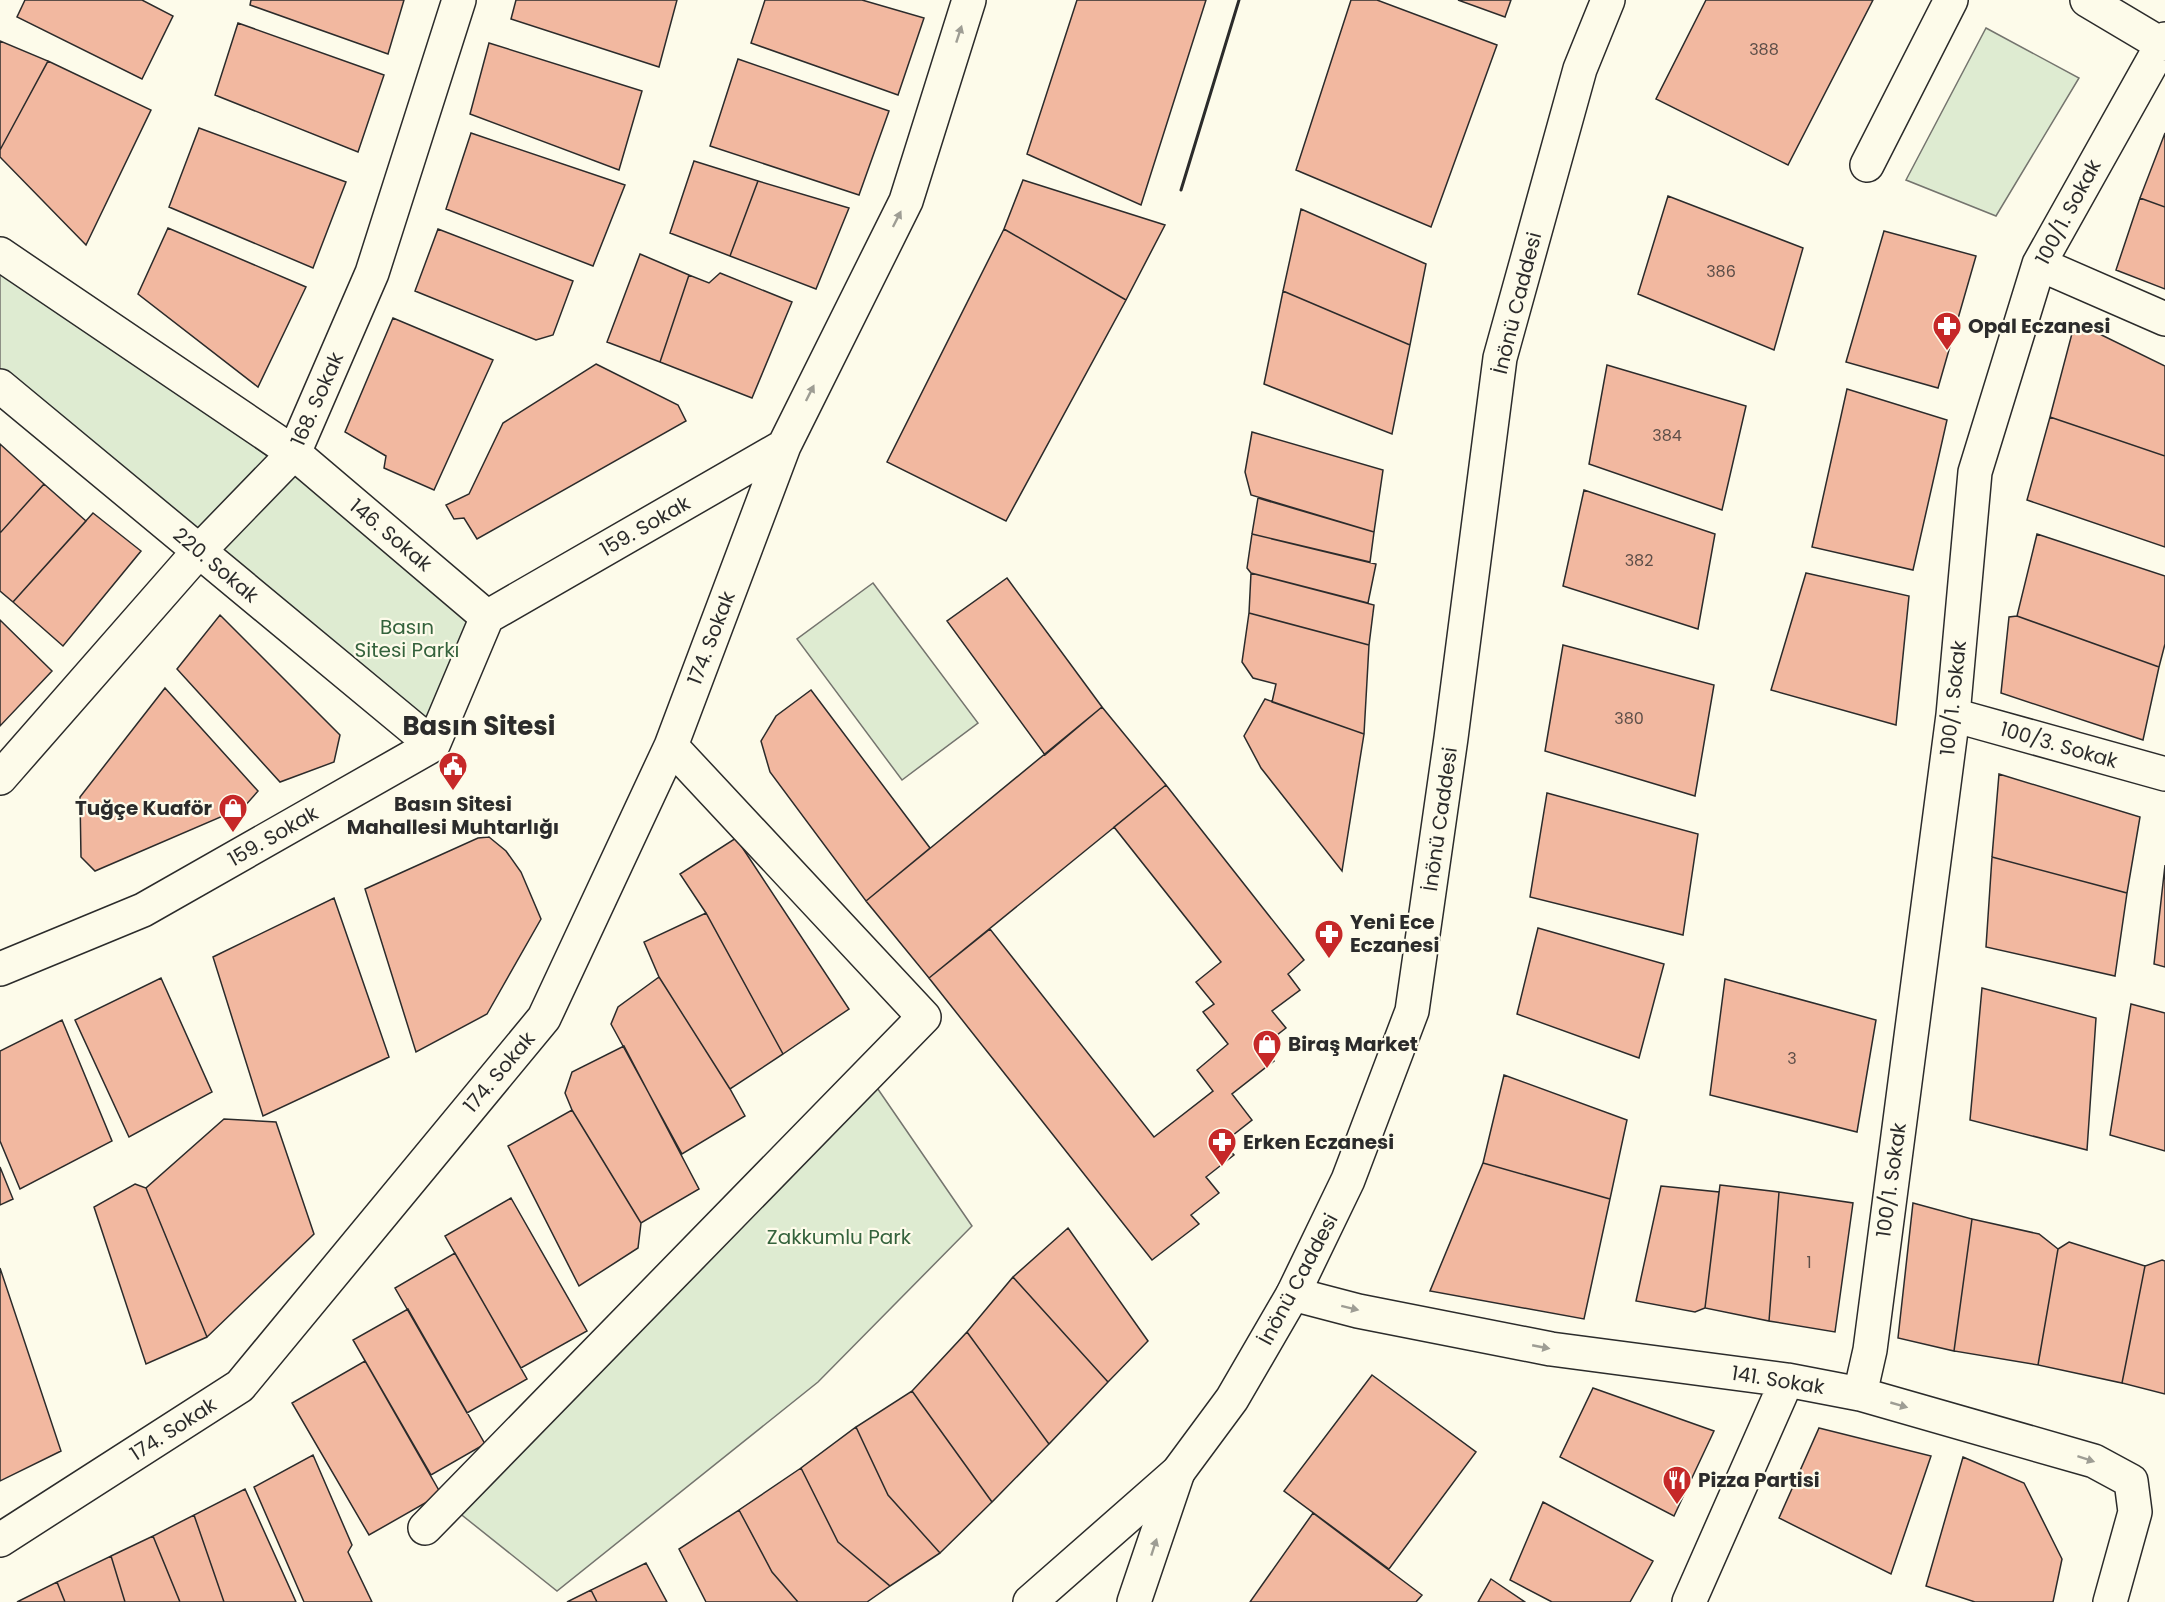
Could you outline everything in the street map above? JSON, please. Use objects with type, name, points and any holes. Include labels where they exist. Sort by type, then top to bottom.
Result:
[{"type":"street","name":"168. Sokak","points":[[0,778],[199,551],[294,453],[372,273],[459,0]]},
{"type":"street","name":"174. Sokak","points":[[0,1540],[240,1386],[544,1018],[671,746],[784,446],[906,201],[969,0]]},
{"type":"street","name":"İnönü Caddesi","points":[[1030,1602],[1178,1472],[1232,1399],[1293,1294],[1348,1180],[1412,1011],[1452,738],[1500,358],[1580,69],[1608,0]]},
{"type":"street","points":[[1867,165],[1951,0]]},
{"type":"street","points":[[2086,0],[2163,42]]},
{"type":"street","name":"100/1. Sokak","points":[[1860,1394],[1870,1350],[1953,715],[1975,472],[2039,264],[2163,42]]},
{"type":"street","points":[[0,254],[294,453]]},
{"type":"street","points":[[2039,264],[2165,319]]},
{"type":"street","name":"220. Sokak","points":[[0,386],[433,745]]},
{"type":"street","name":"159. Sokak","points":[[488,617],[784,446]]},
{"type":"street","name":"146. Sokak","points":[[294,453],[488,617]]},
{"type":"street","points":[[433,745],[488,617]]},
{"type":"street","name":"100/3. Sokak","points":[[1953,715],[2165,774]]},
{"type":"street","name":"159. Sokak","points":[[0,969],[143,910],[433,745]]},
{"type":"street","points":[[425,1528],[924,1017],[671,746]]},
{"type":"street","name":"141. Sokak","points":[[1293,1294],[1359,1311],[1551,1349],[1787,1380],[1860,1394],[2094,1461],[2131,1481],[2135,1512],[2110,1602]]},
{"type":"street","points":[[1689,1602],[1787,1380]]},
{"type":"street","points":[[1134,1602],[1178,1472]]},
{"type":"green space","points":[[1986,28],[2079,78],[1996,216],[1906,180]]},
{"type":"green space","name":"Basın Sitesi Parkı","points":[[0,260],[487,617],[433,745],[0,386]]},
{"type":"green space","points":[[873,583],[978,723],[902,780],[797,639]]},
{"type":"green space","name":"Zakkumlu Park","points":[[871,1079],[972,1226],[818,1382],[557,1591],[453,1508]]},
{"type":"building","points":[[25,0],[142,0],[173,16],[142,79],[17,17]]},
{"type":"building","points":[[251,0],[404,0],[388,54],[250,5]]},
{"type":"building","points":[[516,0],[677,0],[659,67],[511,19]]},
{"type":"building","points":[[765,0],[862,0],[924,18],[898,95],[751,43]]},
{"type":"building","points":[[1077,0],[1206,0],[1141,205],[1027,154]]},
{"type":"building","points":[[1351,0],[1377,0],[1497,45],[1431,227],[1296,170]]},
{"type":"building","points":[[1458,0],[1511,0],[1505,17]]},
{"type":"building","points":[[1706,0],[1873,0],[1788,165],[1656,99]]},
{"type":"building","points":[[238,23],[384,75],[358,152],[215,95]]},
{"type":"building","points":[[0,41],[48,61],[0,150]]},
{"type":"building","points":[[489,43],[642,91],[619,170],[470,114]]},
{"type":"building","points":[[738,59],[889,111],[859,195],[710,146]]},
{"type":"building","points":[[48,61],[151,110],[86,245],[0,157],[0,150]]},
{"type":"building","points":[[199,128],[346,182],[313,268],[169,207]]},
{"type":"building","points":[[471,133],[625,185],[593,266],[446,209]]},
{"type":"building","points":[[2165,133],[2165,207],[2140,198]]},
{"type":"building","points":[[694,161],[758,181],[730,256],[670,233]]},
{"type":"building","points":[[1023,180],[1165,225],[1126,300],[1004,229]]},
{"type":"building","points":[[758,181],[849,208],[816,289],[730,256]]},
{"type":"building","points":[[1668,196],[1803,248],[1774,350],[1638,294]]},
{"type":"building","points":[[2140,198],[2165,207],[2165,289],[2116,270]]},
{"type":"building","points":[[1301,209],[1426,264],[1410,345],[1283,291]]},
{"type":"building","points":[[168,228],[306,287],[258,387],[138,294]]},
{"type":"building","points":[[438,229],[573,281],[553,335],[536,340],[415,291]]},
{"type":"building","points":[[1004,229],[1126,300],[1006,521],[887,462]]},
{"type":"building","points":[[1884,231],[1976,256],[1938,388],[1846,362]]},
{"type":"building","points":[[640,254],[689,275],[660,362],[607,342]]},
{"type":"building","points":[[720,273],[792,302],[752,398],[660,362],[689,275],[709,283]]},
{"type":"building","points":[[1283,291],[1410,345],[1392,434],[1264,384]]},
{"type":"building","points":[[393,318],[493,360],[434,490],[384,468],[386,456],[345,432]]},
{"type":"building","points":[[2075,322],[2165,366],[2165,456],[2050,417]]},
{"type":"building","points":[[596,364],[678,405],[686,421],[477,539],[464,518],[454,519],[446,505],[469,494],[503,423]]},
{"type":"building","points":[[1607,365],[1746,406],[1722,510],[1589,464]]},
{"type":"building","points":[[1847,389],[1947,420],[1913,570],[1812,547]]},
{"type":"building","points":[[2050,417],[2165,456],[2165,547],[2027,500]]},
{"type":"building","points":[[1252,432],[1383,470],[1374,532],[1251,495],[1245,472]]},
{"type":"building","points":[[0,444],[44,484],[0,533]]},
{"type":"building","points":[[44,484],[86,521],[13,602],[0,591],[0,533]]},
{"type":"building","points":[[1584,490],[1715,534],[1698,629],[1563,586]]},
{"type":"building","points":[[1258,498],[1374,532],[1370,562],[1252,534]]},
{"type":"building","points":[[93,513],[141,551],[63,646],[13,602]]},
{"type":"building","points":[[1252,534],[1376,564],[1368,603],[1251,573],[1247,568]]},
{"type":"building","points":[[2037,534],[2165,576],[2165,644],[2159,667],[2017,616]]},
{"type":"building","points":[[1251,573],[1374,605],[1369,645],[1249,613]]},
{"type":"building","points":[[1806,573],[1909,596],[1896,725],[1771,690]]},
{"type":"building","points":[[1007,578],[1102,707],[1045,755],[947,621]]},
{"type":"building","points":[[1249,613],[1369,645],[1364,734],[1272,702],[1276,684],[1253,678],[1242,662]]},
{"type":"building","points":[[220,615],[340,735],[334,762],[280,782],[177,669]]},
{"type":"building","points":[[2017,616],[2159,667],[2143,740],[2001,693],[2009,617]]},
{"type":"building","points":[[0,620],[52,671],[0,726]]},
{"type":"building","points":[[1563,645],[1714,685],[1695,796],[1545,751]]},
{"type":"building","points":[[165,688],[258,791],[244,807],[95,871],[81,857],[80,797]]},
{"type":"building","points":[[811,690],[930,848],[866,901],[770,772],[761,741],[776,716]]},
{"type":"building","points":[[1265,699],[1364,734],[1342,871],[1261,768],[1244,736]]},
{"type":"building","points":[[1102,707],[1166,785],[929,978],[866,901]]},
{"type":"building","points":[[1999,774],[2140,817],[2127,893],[1992,857]]},
{"type":"building","points":[[1166,785],[1304,960],[1288,974],[1300,990],[1272,1011],[1286,1028],[1263,1046],[1274,1061],[1232,1094],[1252,1120],[1223,1143],[1234,1155],[1206,1177],[1219,1193],[1191,1215],[1199,1224],[1152,1260],[929,978],[990,929],[1154,1137],[1213,1091],[1197,1070],[1228,1044],[1203,1012],[1214,1004],[1196,982],[1221,962],[1114,827]]},
{"type":"building","points":[[1547,793],[1698,834],[1683,935],[1530,897]]},
{"type":"building","points":[[489,837],[506,851],[521,872],[541,919],[487,1014],[416,1052],[365,889],[478,838]]},
{"type":"building","points":[[736,838],[849,1009],[783,1054],[706,913],[680,874]]},
{"type":"building","points":[[1992,857],[2127,893],[2115,976],[1986,947]]},
{"type":"building","points":[[2165,865],[2165,967],[2154,964]]},
{"type":"building","points":[[334,898],[389,1057],[263,1116],[213,957]]},
{"type":"building","points":[[706,913],[783,1054],[730,1089],[659,977],[644,942]]},
{"type":"building","points":[[1538,928],[1664,964],[1639,1058],[1517,1014]]},
{"type":"building","points":[[659,977],[745,1116],[682,1154],[611,1024],[618,1007]]},
{"type":"building","points":[[161,978],[212,1092],[129,1137],[75,1020]]},
{"type":"building","points":[[1725,979],[1876,1020],[1857,1132],[1710,1095]]},
{"type":"building","points":[[1982,988],[2096,1018],[2087,1150],[1970,1120]]},
{"type":"building","points":[[2131,1004],[2165,1013],[2165,1151],[2110,1135]]},
{"type":"building","points":[[62,1020],[112,1141],[20,1189],[0,1141],[0,1051]]},
{"type":"building","points":[[624,1046],[699,1189],[641,1223],[572,1110],[565,1093],[572,1072]]},
{"type":"building","points":[[1504,1075],[1627,1120],[1610,1199],[1483,1163]]},
{"type":"building","points":[[572,1110],[641,1223],[638,1248],[579,1286],[508,1146]]},
{"type":"building","points":[[224,1119],[276,1122],[314,1234],[207,1337],[146,1188]]},
{"type":"building","points":[[1483,1163],[1610,1199],[1584,1319],[1430,1291]]},
{"type":"building","points":[[0,1167],[13,1199],[0,1205]]},
{"type":"building","points":[[135,1184],[146,1188],[207,1337],[146,1364],[94,1207]]},
{"type":"building","points":[[1720,1185],[1779,1192],[1769,1321],[1705,1308]]},
{"type":"building","points":[[1661,1186],[1719,1192],[1705,1308],[1695,1312],[1636,1301]]},
{"type":"building","points":[[1779,1192],[1853,1203],[1835,1332],[1769,1321]]},
{"type":"building","points":[[511,1198],[587,1331],[521,1368],[445,1236]]},
{"type":"building","points":[[1913,1203],[1972,1219],[1954,1351],[1898,1338]]},
{"type":"building","points":[[1972,1219],[2039,1234],[2058,1249],[2038,1365],[1954,1351]]},
{"type":"building","points":[[1068,1228],[1148,1341],[1108,1382],[1013,1277]]},
{"type":"building","points":[[2069,1242],[2145,1266],[2122,1383],[2038,1365],[2058,1249]]},
{"type":"building","points":[[455,1253],[527,1379],[467,1413],[395,1288]]},
{"type":"building","points":[[2165,1261],[2165,1394],[2122,1383],[2145,1266]]},
{"type":"building","points":[[0,1268],[61,1451],[0,1481]]},
{"type":"building","points":[[1013,1277],[1108,1382],[1049,1444],[967,1332]]},
{"type":"building","points":[[408,1309],[485,1444],[431,1475],[353,1340]]},
{"type":"building","points":[[967,1332],[1049,1444],[992,1502],[912,1391]]},
{"type":"building","points":[[365,1361],[441,1494],[369,1535],[292,1403]]},
{"type":"building","points":[[1372,1375],[1476,1452],[1389,1569],[1284,1491]]},
{"type":"building","points":[[1593,1388],[1714,1431],[1674,1516],[1560,1457]]},
{"type":"building","points":[[912,1391],[992,1502],[940,1553],[888,1495],[856,1427]]},
{"type":"building","points":[[856,1427],[888,1495],[940,1553],[890,1586],[838,1542],[801,1468]]},
{"type":"building","points":[[1819,1428],[1931,1456],[1891,1574],[1779,1518]]},
{"type":"building","points":[[313,1455],[352,1545],[348,1552],[372,1602],[304,1602],[254,1487]]},
{"type":"building","points":[[1963,1457],[2024,1483],[2062,1559],[2053,1602],[1975,1602],[1926,1586]]},
{"type":"building","points":[[801,1468],[838,1542],[890,1586],[867,1602],[798,1602],[772,1572],[739,1510]]},
{"type":"building","points":[[245,1489],[296,1602],[224,1602],[194,1515]]},
{"type":"building","points":[[1543,1502],[1653,1561],[1630,1602],[1552,1602],[1510,1580]]},
{"type":"building","points":[[739,1510],[772,1572],[798,1602],[706,1602],[679,1549]]},
{"type":"building","points":[[1313,1513],[1422,1595],[1416,1602],[1250,1602]]},
{"type":"building","points":[[194,1515],[224,1602],[180,1602],[153,1536]]},
{"type":"building","points":[[153,1536],[180,1602],[125,1602],[111,1556]]},
{"type":"building","points":[[111,1556],[125,1602],[65,1602],[57,1582]]},
{"type":"building","points":[[646,1563],[667,1602],[597,1602],[591,1590]]},
{"type":"building","points":[[1491,1579],[1525,1602],[1478,1602]]},
{"type":"building","points":[[57,1582],[65,1602],[17,1602]]},
{"type":"building","points":[[591,1590],[597,1602],[567,1602]]},
{"type":"wall","points":[[1181,190],[1239,0]]},
{"type":"place","name":"Opal Eczanesi","points":[[1947,352]]},
{"type":"place","name":"Basın Sitesi Mahallesi Muhtarlığı","points":[[453,792]]},
{"type":"place","name":"Tuğçe Kuaför","points":[[233,834]]},
{"type":"place","name":"Yeni Ece Eczanesi","points":[[1329,960]]},
{"type":"place","name":"Biraş Market","points":[[1267,1070]]},
{"type":"place","name":"Erken Eczanesi","points":[[1222,1168]]},
{"type":"place","name":"Pizza Partisi","points":[[1677,1506]]},
{"type":"district","name":"Basın Sitesi","points":[[479,726]]}]
